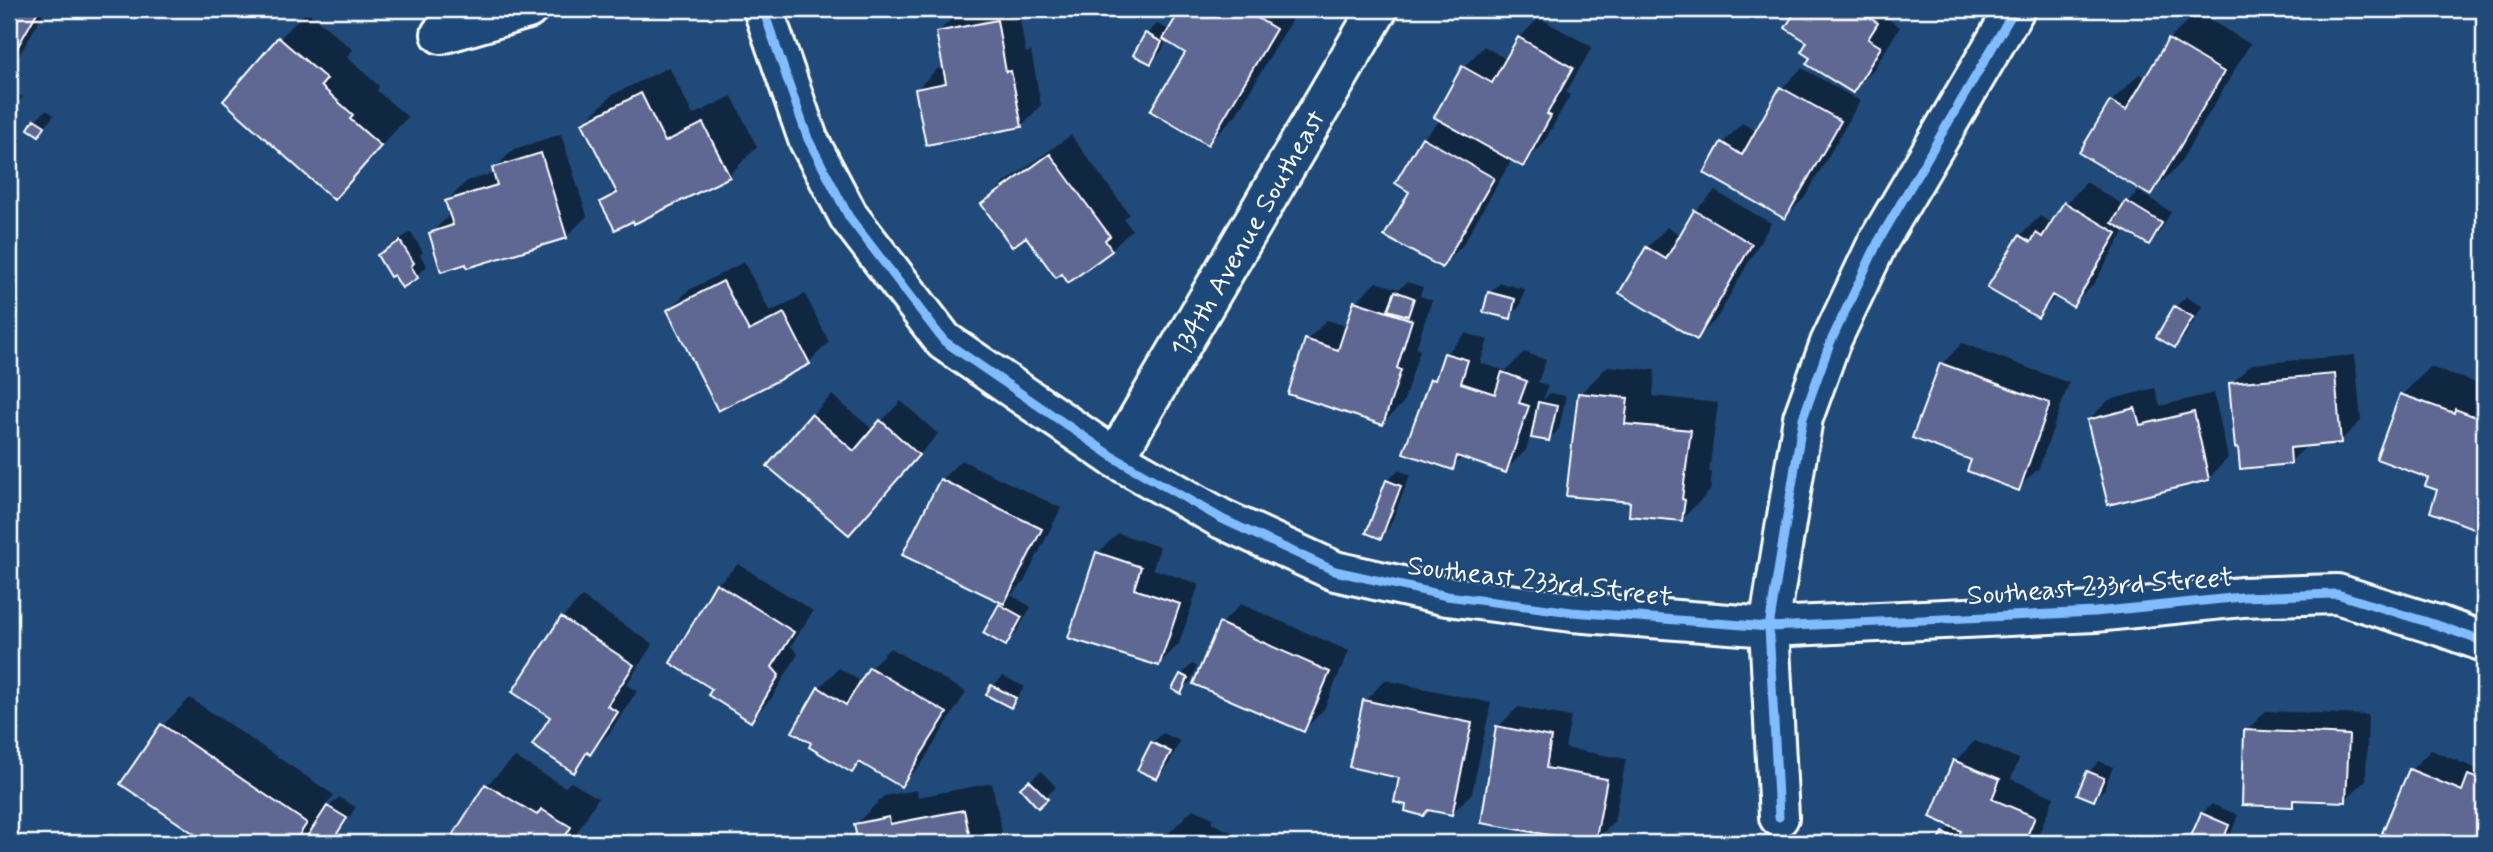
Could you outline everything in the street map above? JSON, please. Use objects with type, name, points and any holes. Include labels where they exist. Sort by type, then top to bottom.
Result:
[{"type":"street","points":[[441,34],[528,9]]},
{"type":"street","name":"Southeast 233rd Street","points":[[763,9],[808,139],[849,217],[944,341],[1115,458],[1222,519],[1335,571],[1447,596],[1572,612],[1769,627],[2095,612],[2242,597],[2337,594],[2484,642]]},
{"type":"street","name":"134th Avenue Southeast","points":[[1115,458],[1378,9]]},
{"type":"street","points":[[1779,817],[1769,627],[1803,418],[1830,343],[1878,242],[2015,9]]},
{"type":"building","points":[[9,9],[39,9],[9,62]]},
{"type":"building","points":[[1181,9],[1242,9],[1276,29],[1208,145],[1150,111],[1185,53],[1163,39]]},
{"type":"building","points":[[1797,9],[1866,9],[1863,14],[1878,23],[1868,39],[1881,47],[1853,93],[1806,64],[1810,58],[1801,52],[1807,42],[1785,28]]},
{"type":"building","points":[[997,20],[1006,72],[1011,71],[1022,127],[926,145],[915,89],[946,83],[936,32]]},
{"type":"building","points":[[1145,33],[1162,42],[1151,64],[1133,55]]},
{"type":"building","points":[[278,37],[327,79],[321,86],[353,115],[350,119],[381,146],[334,200],[223,101]]},
{"type":"building","points":[[1518,37],[1573,68],[1547,114],[1551,116],[1523,167],[1434,117],[1462,66],[1492,83]]},
{"type":"building","points":[[2168,39],[2224,72],[2151,196],[2079,153],[2110,101],[2126,110]]},
{"type":"building","points":[[1780,87],[1841,121],[1785,219],[1704,173],[1721,142],[1742,155]]},
{"type":"building","points":[[641,93],[665,142],[703,123],[730,177],[634,224],[633,221],[615,230],[600,202],[617,193],[582,123]]},
{"type":"building","points":[[34,119],[45,126],[39,136],[28,129]]},
{"type":"building","points":[[1422,137],[1494,178],[1442,268],[1384,236],[1409,192],[1395,183]]},
{"type":"building","points":[[541,153],[567,238],[467,268],[466,264],[441,272],[429,233],[453,225],[445,201],[497,185],[492,168]]},
{"type":"building","points":[[1050,154],[1110,236],[1105,240],[1112,251],[1068,283],[1062,274],[1056,278],[1026,237],[1012,247],[981,204]]},
{"type":"building","points":[[2126,201],[2162,223],[2149,245],[2112,223]]},
{"type":"building","points":[[2064,202],[2117,233],[2073,307],[2052,295],[2038,318],[1987,288],[2019,235],[2031,242],[2036,233],[2042,237]]},
{"type":"building","points":[[1694,210],[1752,244],[1697,340],[1619,293],[1646,247],[1666,259]]},
{"type":"building","points":[[400,241],[414,263],[411,266],[418,278],[402,288],[394,275],[390,277],[377,255]]},
{"type":"building","points":[[723,281],[749,331],[784,313],[810,364],[718,411],[667,310]]},
{"type":"building","points":[[1395,291],[1414,298],[1408,316],[1388,310]]},
{"type":"building","points":[[1488,292],[1515,299],[1511,319],[1483,312]]},
{"type":"building","points":[[1354,301],[1412,320],[1397,368],[1401,370],[1383,425],[1288,394],[1305,339],[1338,350]]},
{"type":"building","points":[[2174,306],[2193,317],[2175,348],[2156,337]]},
{"type":"building","points":[[1444,353],[1468,360],[1461,383],[1495,394],[1502,372],[1527,381],[1519,403],[1529,406],[1506,473],[1457,456],[1453,470],[1403,453],[1430,379],[1435,380]]},
{"type":"building","points":[[1940,363],[2050,403],[2019,491],[1967,471],[1971,460],[1912,438]]},
{"type":"building","points":[[2335,374],[2341,443],[2290,448],[2291,464],[2240,469],[2238,447],[2235,448],[2229,383]]},
{"type":"building","points":[[1578,393],[1628,398],[1625,424],[1691,430],[1682,499],[1685,500],[1682,521],[1629,516],[1630,502],[1566,496]]},
{"type":"building","points":[[2400,394],[2454,413],[2455,409],[2484,420],[2484,523],[2481,531],[2430,512],[2437,490],[2425,486],[2428,478],[2376,459]]},
{"type":"building","points":[[1538,402],[1557,406],[1549,441],[1531,438]]},
{"type":"building","points":[[2135,408],[2140,425],[2194,412],[2209,480],[2108,505],[2087,420]]},
{"type":"building","points":[[811,414],[854,451],[880,420],[919,455],[849,535],[767,466]]},
{"type":"building","points":[[940,479],[1042,529],[1004,604],[902,555]]},
{"type":"building","points":[[1386,480],[1401,486],[1381,539],[1366,533]]},
{"type":"building","points":[[1096,552],[1141,567],[1134,589],[1180,604],[1159,666],[1068,638]]},
{"type":"building","points":[[716,583],[794,632],[772,667],[779,675],[751,722],[708,695],[712,689],[670,663]]},
{"type":"building","points":[[999,604],[1022,617],[1006,646],[983,633]]},
{"type":"building","points":[[561,617],[634,665],[607,706],[618,712],[590,755],[587,752],[574,773],[532,745],[550,717],[512,692]]},
{"type":"building","points":[[1219,623],[1330,672],[1304,732],[1193,684]]},
{"type":"building","points":[[869,667],[947,713],[901,787],[859,762],[852,773],[809,747],[811,743],[792,732],[818,687],[846,705]]},
{"type":"building","points":[[1180,674],[1188,678],[1181,694],[1172,689]]},
{"type":"building","points":[[991,685],[1016,698],[1011,708],[986,695]]},
{"type":"building","points":[[1363,700],[1472,723],[1452,815],[1428,810],[1423,816],[1405,811],[1406,805],[1394,802],[1399,778],[1349,767]]},
{"type":"building","points":[[161,724],[307,823],[294,843],[208,843],[120,784]]},
{"type":"building","points":[[1496,726],[1551,737],[1546,768],[1607,779],[1595,843],[1481,823]]},
{"type":"building","points":[[2244,730],[2349,735],[2346,802],[2293,800],[2293,807],[2242,805]]},
{"type":"building","points":[[1151,742],[1171,752],[1157,779],[1137,770]]},
{"type":"building","points":[[1953,760],[2000,779],[1992,799],[2035,817],[2024,843],[1938,843],[1943,832],[1957,839],[1961,831],[1930,817]]},
{"type":"building","points":[[2409,769],[2462,791],[2468,775],[2484,781],[2484,843],[2407,843],[2382,833]]},
{"type":"building","points":[[2087,771],[2104,778],[2094,801],[2077,794]]},
{"type":"building","points":[[1029,780],[1048,799],[1038,808],[1020,788]]},
{"type":"building","points":[[485,784],[537,815],[541,809],[571,827],[561,843],[448,843]]},
{"type":"building","points":[[327,806],[347,818],[331,843],[303,843]]},
{"type":"building","points":[[964,810],[971,843],[858,843],[854,824],[889,817],[890,824]]},
{"type":"building","points":[[2201,813],[2229,825],[2222,843],[2208,843],[2191,836]]},
{"type":"cycle path","points":[[763,9],[808,139],[849,217],[944,341],[1115,458],[1222,519],[1335,571],[1447,596],[1572,612],[1769,627],[2095,612],[2242,597],[2337,594],[2484,642]]},
{"type":"cycle path","points":[[1779,817],[1769,627],[1803,418],[1830,343],[1878,242],[2015,9]]}]
